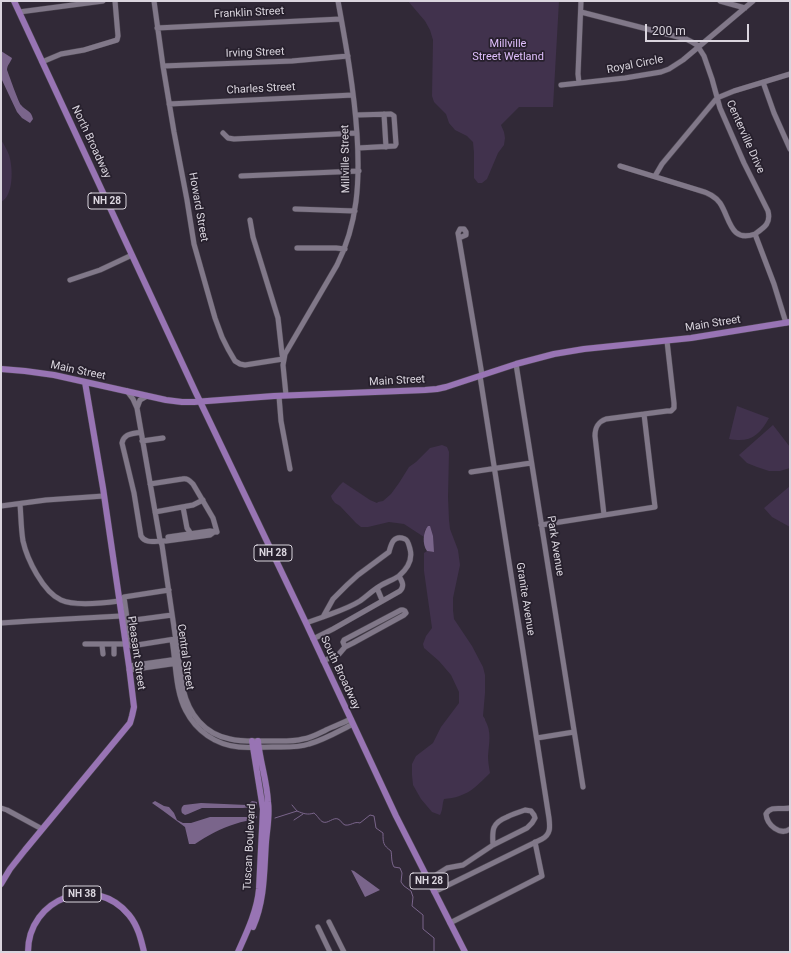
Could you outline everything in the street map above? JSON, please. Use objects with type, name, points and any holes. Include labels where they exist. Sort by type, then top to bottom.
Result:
[{"type":"main road","name":"North Broadway","points":[[14,1],[200,401]]},
{"type":"main road","name":"Main Street","points":[[1,369],[38,373],[147,396],[187,402],[286,395],[433,390],[451,386],[543,356],[576,350],[667,341],[788,323]]},
{"type":"main road","name":"Pleasant Street","points":[[1,884],[10,869],[131,721],[134,712],[128,645],[121,616],[122,599],[85,382]]},
{"type":"main road","name":"South Broadway","points":[[200,401],[396,816],[465,952]]},
{"type":"main road","name":"Tuscan Boulevard","points":[[238,952],[252,918],[257,899],[259,882],[264,809],[255,744]]},
{"type":"main road","name":"Tuscan Boulevard","points":[[242,952],[257,918],[264,885],[269,807],[267,790],[255,744]]},
{"type":"main road","name":"NH 38","points":[[28,952],[29,940],[35,922],[45,910],[57,901],[77,894],[97,895],[107,898],[127,912],[137,927],[144,952]]},
{"type":"street","points":[[19,12],[103,1]]},
{"type":"street","points":[[42,62],[61,54],[84,50],[117,40],[118,36],[115,1]]},
{"type":"street","name":"Howard Street","points":[[154,1],[169,104],[194,244],[215,318],[222,337],[232,356],[235,361],[240,364],[249,365],[283,358]]},
{"type":"street","name":"Millville Street","points":[[283,358],[345,249],[352,228],[355,211],[359,171],[356,115],[348,56],[338,1]]},
{"type":"street","points":[[579,83],[578,74],[581,1]]},
{"type":"street","points":[[720,1],[745,8]]},
{"type":"street","name":"Royal Circle","points":[[561,85],[612,80],[661,72],[669,69],[753,1]]},
{"type":"street","points":[[581,12],[681,38],[692,42],[698,47]]},
{"type":"street","name":"Franklin Street","points":[[157,28],[341,19]]},
{"type":"street","name":"Centerville Drive","points":[[698,47],[706,60],[719,106],[769,214],[769,221],[767,224],[755,234]]},
{"type":"street","name":"Irving Street","points":[[163,66],[292,61],[348,56]]},
{"type":"street","points":[[655,176],[662,164],[717,98],[726,93],[790,74]]},
{"type":"street","points":[[763,82],[774,113],[790,149]]},
{"type":"street","name":"Charles Street","points":[[169,104],[353,95]]},
{"type":"street","points":[[384,114],[386,147]]},
{"type":"street","points":[[356,115],[391,114],[394,116],[394,146],[358,148]]},
{"type":"street","points":[[223,133],[228,138],[234,139],[357,134]]},
{"type":"street","points":[[620,166],[711,195],[720,203],[730,225],[737,233],[744,236],[755,234],[788,323]]},
{"type":"street","points":[[241,176],[359,171]]},
{"type":"street","points":[[295,209],[355,211]]},
{"type":"street","points":[[250,220],[278,318],[286,395]]},
{"type":"street","name":"Granite Avenue","points":[[459,238],[550,826],[548,834],[535,842]]},
{"type":"street","points":[[296,248],[345,249]]},
{"type":"street","points":[[70,280],[100,270],[132,255]]},
{"type":"street","points":[[604,515],[594,436],[596,428],[600,422],[606,419],[669,411],[674,408],[667,341]]},
{"type":"street","name":"Park Avenue","points":[[516,364],[583,787]]},
{"type":"street","name":"Central Street","points":[[127,391],[134,399],[137,408],[160,540],[158,544],[167,590],[177,661],[185,696],[191,711],[208,729],[223,738],[255,744],[302,740],[352,722]]},
{"type":"street","points":[[137,408],[140,400],[147,396]]},
{"type":"street","points":[[279,396],[281,421],[290,469]]},
{"type":"street","points":[[541,525],[655,507],[644,414]]},
{"type":"street","points":[[141,432],[128,434],[123,438],[122,442],[134,493],[141,536],[143,539],[150,542],[185,534],[210,531],[215,532]]},
{"type":"street","points":[[142,441],[163,438]]},
{"type":"street","points":[[471,472],[531,463]]},
{"type":"street","points":[[150,484],[185,478],[188,480],[193,484],[213,518],[215,532]]},
{"type":"street","points":[[1,506],[56,499],[104,496]]},
{"type":"street","points":[[155,512],[193,505],[203,500]]},
{"type":"street","points":[[20,504],[25,549],[45,587],[54,596],[72,602],[122,599],[167,590]]},
{"type":"street","points":[[183,507],[187,528],[191,534]]},
{"type":"street","points":[[185,534],[187,528]]},
{"type":"street","points":[[160,540],[166,541],[210,535],[215,532]]},
{"type":"street","points":[[306,623],[323,617],[353,605],[365,598],[376,588],[399,576],[411,558],[407,540],[399,538],[394,540],[388,554],[363,571],[347,585],[330,602],[323,617]]},
{"type":"street","points":[[313,638],[333,629],[398,592],[402,589],[403,585],[399,576]]},
{"type":"street","points":[[376,588],[382,600]]},
{"type":"street","points":[[122,599],[127,621],[128,645]]},
{"type":"street","points":[[324,661],[339,654],[345,647],[406,614],[406,611],[401,610],[344,640],[342,642],[345,647]]},
{"type":"street","points":[[127,621],[171,615]]},
{"type":"street","points":[[1,623],[121,616]]},
{"type":"street","points":[[85,644],[128,645],[174,639]]},
{"type":"street","points":[[102,644],[103,654]]},
{"type":"street","points":[[114,644],[114,654]]},
{"type":"street","points":[[129,668],[177,661]]},
{"type":"street","points":[[537,738],[574,732]]},
{"type":"street","points":[[1,808],[42,829]]},
{"type":"street","points":[[790,808],[783,810],[772,809],[766,814],[767,819],[777,830],[784,832],[790,829]]},
{"type":"street","points":[[428,880],[447,868],[459,867],[493,845],[530,826],[535,818],[533,812],[525,810],[499,820],[495,824],[493,830],[493,845]]},
{"type":"street","points":[[434,892],[535,842],[542,876],[450,923]]},
{"type":"street","points":[[459,867],[463,877]]},
{"type":"street","points":[[329,922],[344,952]]},
{"type":"street","points":[[318,927],[330,952]]},
{"type":"green space","name":"Millville Street Wetland","points":[[408,1],[559,1],[553,107],[519,107],[501,125],[505,138],[504,145],[498,153],[487,179],[482,183],[478,183],[474,178],[473,142],[467,136],[455,130],[449,123],[446,114],[434,102],[432,96],[433,40],[425,21]]},
{"type":"green space","points":[[1,140],[9,155],[12,174],[8,194],[1,202]]},
{"type":"green space","points":[[737,406],[769,418],[753,437],[743,440],[729,439]]},
{"type":"green space","points":[[773,425],[790,447],[790,468],[780,471],[769,471],[757,467],[747,463],[739,455]]},
{"type":"green space","points":[[442,445],[447,447],[449,452],[449,520],[450,529],[458,550],[460,565],[453,598],[454,619],[472,646],[483,667],[485,675],[483,716],[489,729],[488,762],[490,773],[480,783],[465,794],[444,799],[440,815],[432,812],[421,799],[413,785],[412,775],[412,764],[416,756],[433,743],[441,727],[459,703],[459,692],[451,675],[439,661],[424,648],[423,644],[426,636],[432,628],[424,571],[424,553],[427,551],[434,552],[425,529],[424,537],[404,524],[389,522],[368,527],[361,527],[335,503],[331,496],[343,482],[370,500],[377,503],[383,501],[391,494],[409,467],[430,448]]},
{"type":"green space","points":[[790,486],[790,527],[772,517],[764,508]]},
{"type":"shaded area","points":[[1,51],[12,58],[7,70],[20,103],[30,112],[32,116],[33,119],[30,123],[22,118],[17,112],[1,78]]},
{"type":"shaded area","points":[[428,526],[430,526],[433,536],[434,552],[427,551],[424,545],[424,535]]},
{"type":"shaded area","points":[[155,801],[169,807],[177,820],[183,823],[191,823],[210,817],[257,816],[257,818],[240,822],[214,832],[195,844],[189,844],[185,827],[152,803]]},
{"type":"shaded area","points":[[252,801],[257,802],[257,805],[243,808],[202,808],[185,815],[181,811],[184,805],[201,803],[247,805]]},
{"type":"shaded area","points":[[351,870],[354,871],[380,890],[365,897]]},
{"type":"waterway","points":[[292,805],[297,811]]},
{"type":"waterway","points":[[275,818],[297,811],[306,814],[314,813],[323,822],[336,819],[347,825],[360,823],[370,815],[374,816],[376,828],[383,833],[384,844],[391,851],[394,867],[400,868],[402,873],[401,882],[411,891],[413,897],[412,906],[423,915],[423,929],[434,938],[434,952]]},
{"type":"waterway","points":[[294,820],[303,814]]}]
